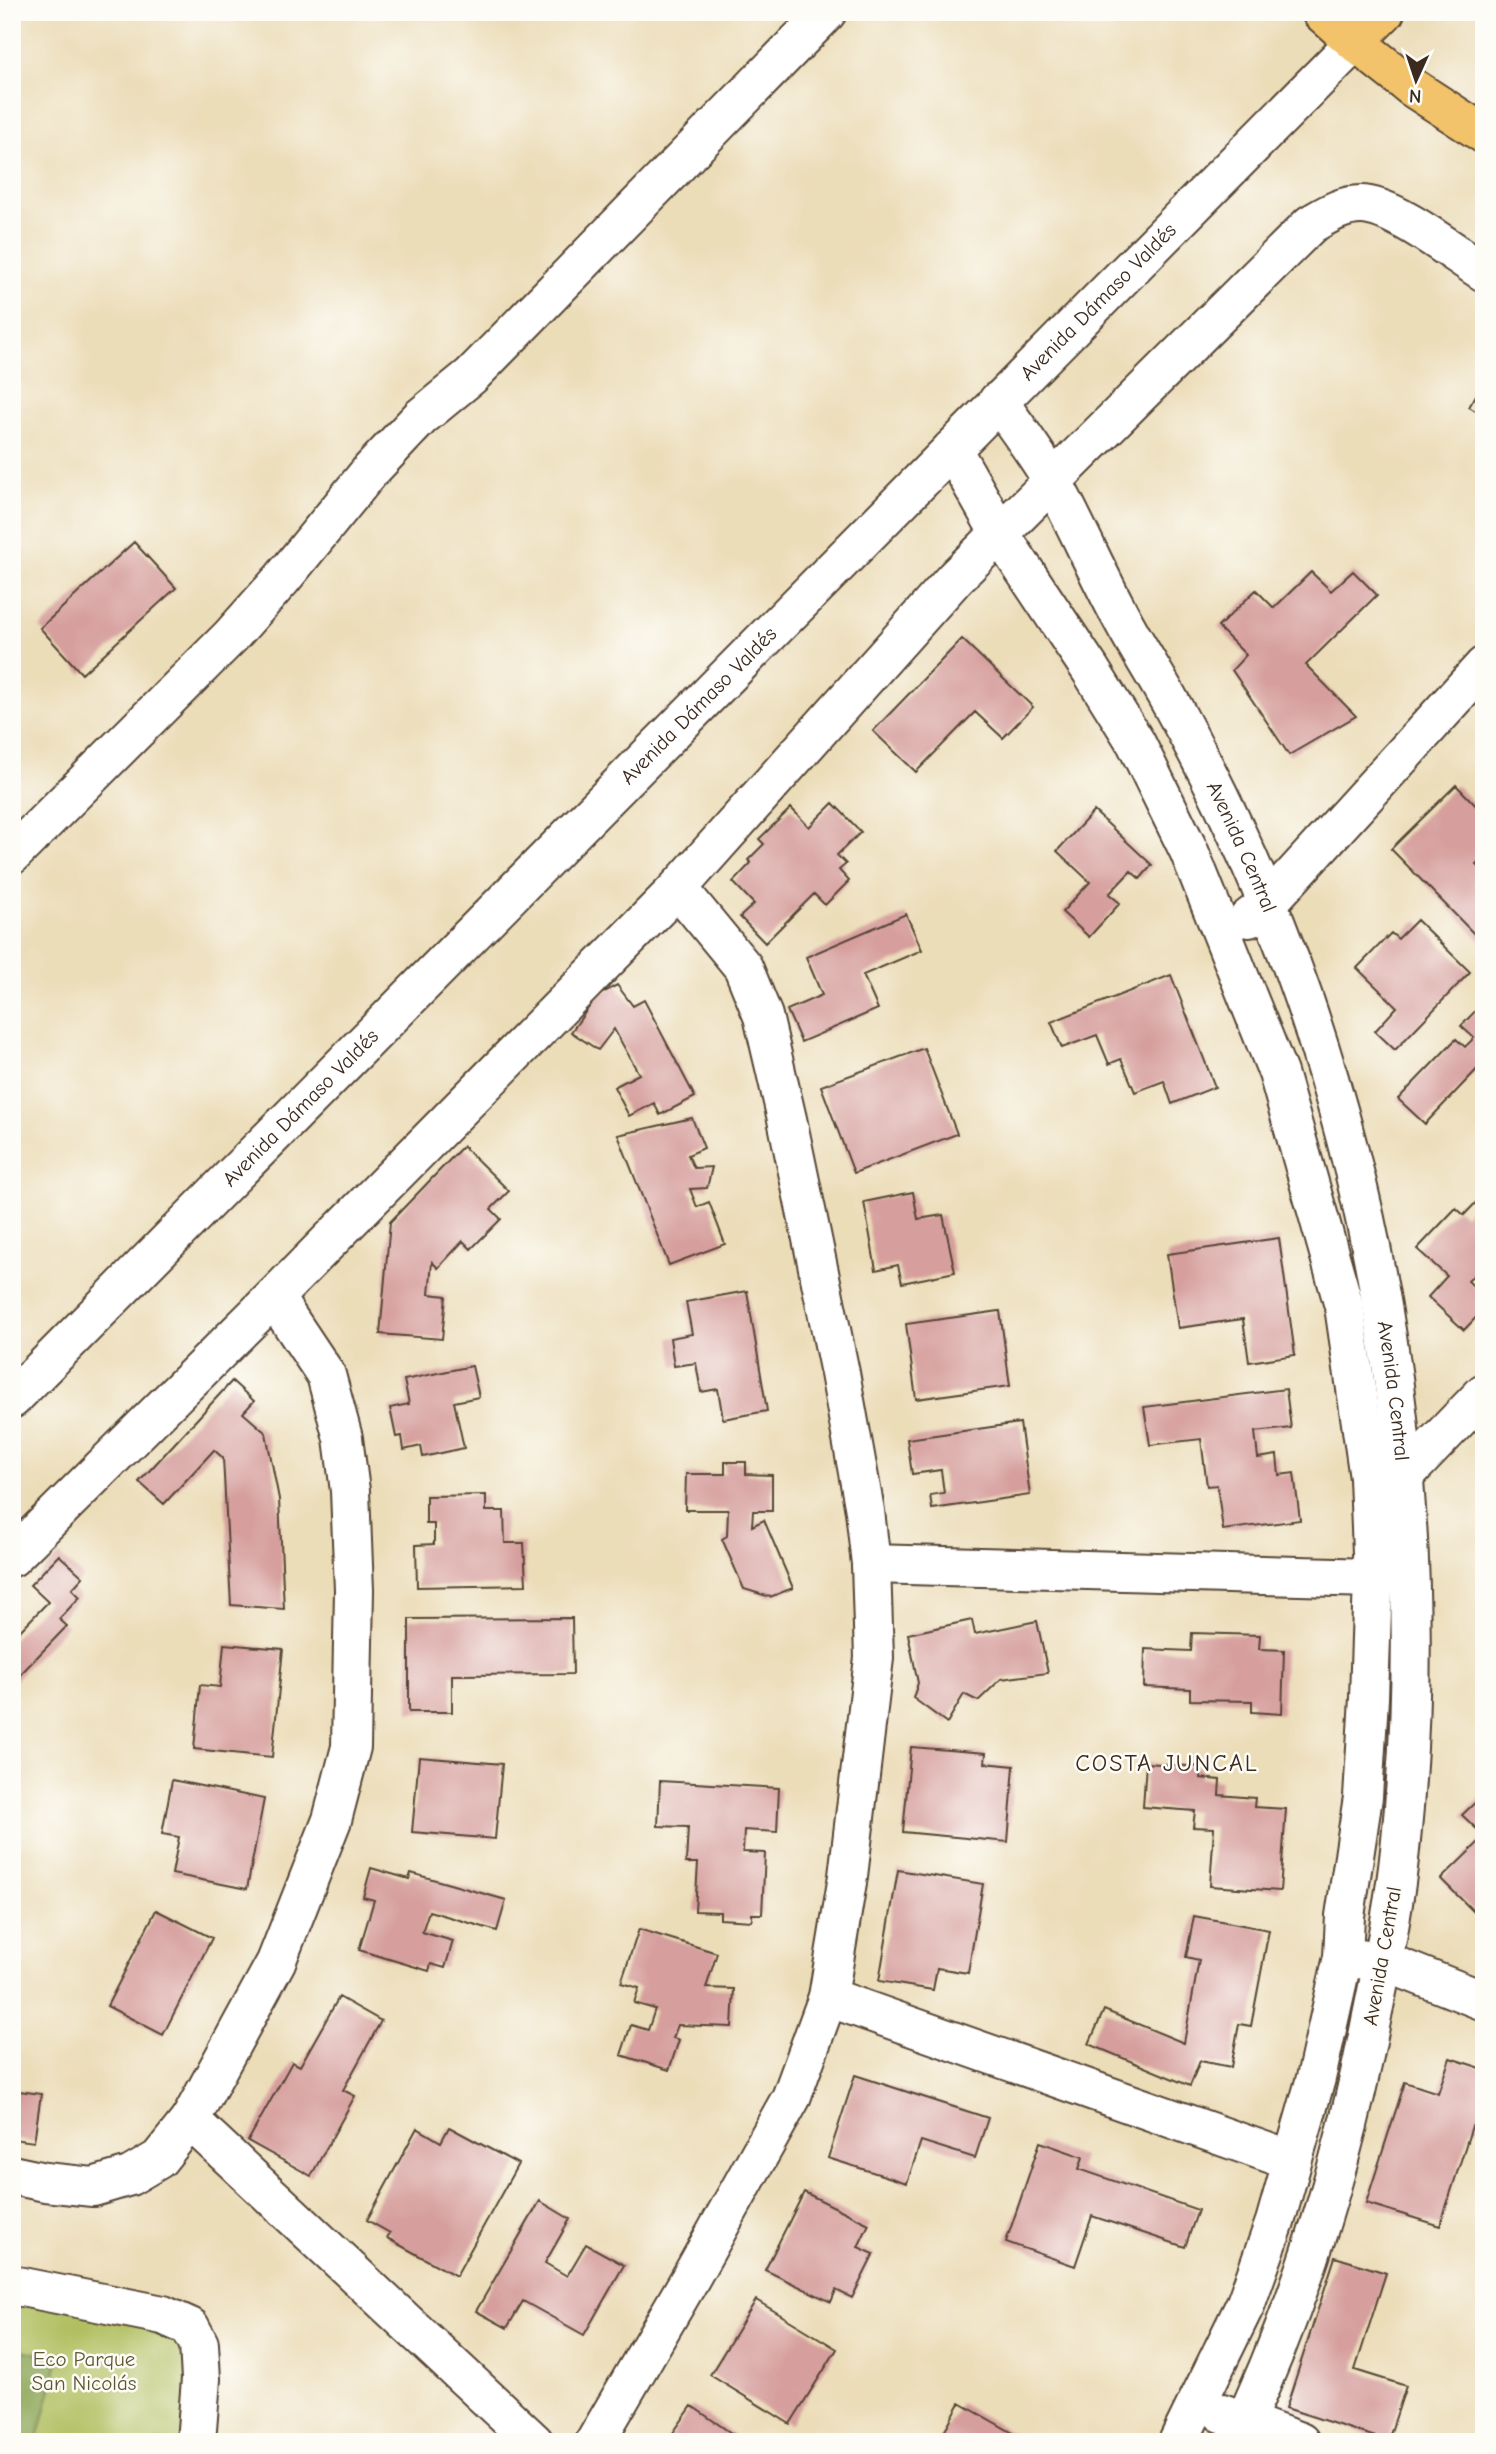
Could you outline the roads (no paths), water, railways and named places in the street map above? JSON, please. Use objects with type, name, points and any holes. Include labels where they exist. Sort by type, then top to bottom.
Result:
[{"type":"main road","points":[[1321,12],[1413,88],[1484,134]]},
{"type":"main road","name":"Avenida Dámaso Valdés","points":[[1355,42],[1385,12]]},
{"type":"street","points":[[12,855],[231,636],[282,579],[370,471],[421,418],[471,376],[827,12]]},
{"type":"street","name":"Avenida Dámaso Valdés","points":[[12,1399],[1355,42]]},
{"type":"street","points":[[12,1557],[274,1297],[678,888],[955,578],[1311,224],[1338,209],[1362,205],[1390,212],[1484,272]]},
{"type":"street","name":"Avenida Central","points":[[998,401],[1053,482],[1122,620],[1176,712],[1224,807],[1267,904],[1306,1007],[1332,1089],[1378,1280],[1394,1377],[1387,1476],[1373,1578],[1363,1797],[1345,1916],[1343,1958],[1316,2078],[1275,2222],[1246,2303],[1178,2442]]},
{"type":"street","name":"Avenida Central","points":[[952,449],[1000,534],[1136,743],[1189,850],[1278,1073],[1344,1306],[1387,1476],[1411,1626],[1410,1702],[1399,1853],[1383,1961],[1360,2081],[1340,2158],[1291,2310],[1240,2432]]},
{"type":"street","points":[[1224,938],[1267,904],[1484,666]]},
{"type":"street","points":[[595,2442],[685,2288],[790,2098],[828,1997],[848,1876],[874,1658],[871,1564],[865,1511],[840,1373],[763,1016],[743,967],[678,888]]},
{"type":"street","points":[[12,2175],[93,2187],[130,2176],[159,2159],[190,2120],[276,1962],[332,1820],[351,1747],[354,1590],[350,1491],[343,1438],[326,1375],[274,1297]]},
{"type":"street","points":[[1387,1476],[1484,1393]]},
{"type":"street","points":[[871,1564],[1373,1578]]},
{"type":"street","points":[[1343,1958],[1383,1961],[1484,2001]]},
{"type":"street","points":[[828,1997],[1292,2161]]},
{"type":"street","points":[[190,2120],[534,2442]]},
{"type":"street","points":[[12,2285],[163,2315],[190,2326],[200,2344],[201,2379],[196,2442]]},
{"type":"street","points":[[1197,2403],[1240,2432],[1300,2442]]},
{"type":"district","name":"COSTA JUNCAL","points":[[1167,1763]]},
{"type":"park label","name":"Eco Parque San Nicolás","points":[[84,2371]]}]
